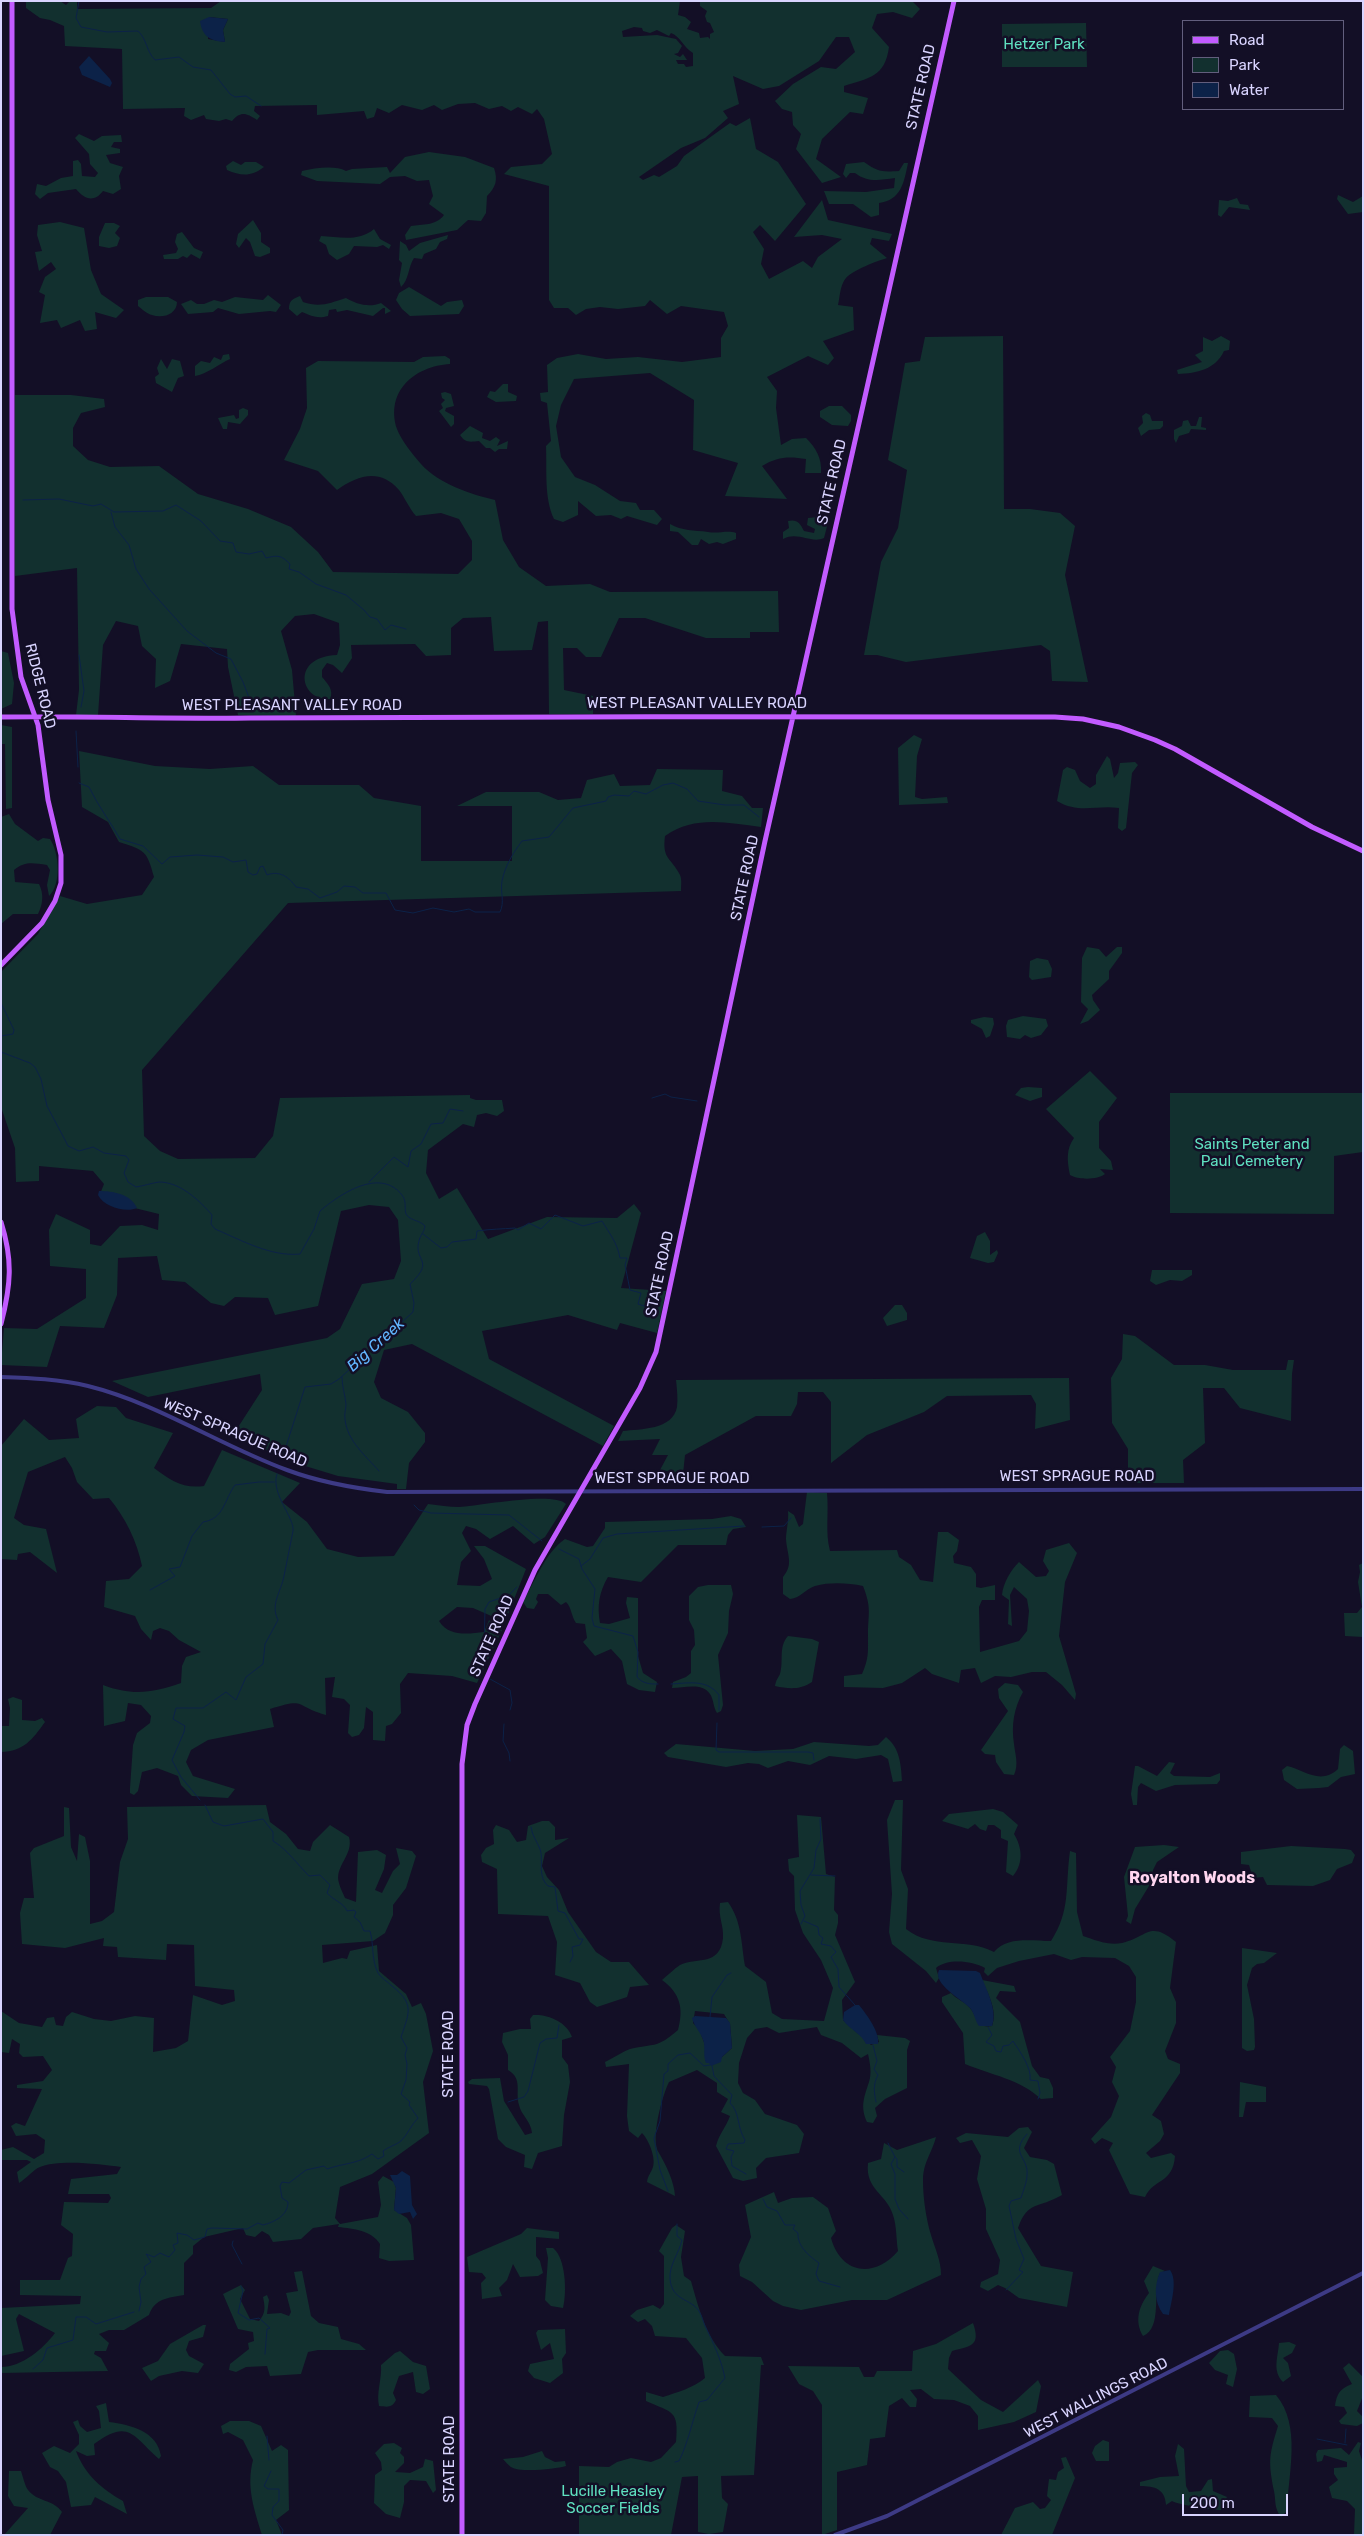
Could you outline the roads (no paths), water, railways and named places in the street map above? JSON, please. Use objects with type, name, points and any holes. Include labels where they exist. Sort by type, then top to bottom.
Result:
[{"type":"main road","name":"RIDGE ROAD","points":[[1,965],[42,923],[55,901],[61,883],[61,855],[48,800],[36,717],[20,672],[12,609],[12,1]]},
{"type":"main road","name":"STATE ROAD","points":[[462,2535],[463,1757],[468,1725],[475,1704],[535,1570],[640,1388],[656,1352],[793,716],[954,1]]},
{"type":"main road","name":"WEST PLEASANT VALLEY ROAD","points":[[1,717],[191,719],[359,716],[793,716],[1055,717],[1083,719],[1118,727],[1175,749],[1312,827],[1363,851]]},
{"type":"main road","points":[[1,1222],[11,1264],[9,1292],[1,1324]]},
{"type":"street","name":"WEST SPRAGUE ROAD","points":[[1,1377],[49,1379],[89,1387],[129,1400],[287,1470],[352,1488],[387,1492],[1363,1489]]},
{"type":"street","name":"WEST WALLINGS ROAD","points":[[835,2535],[892,2513],[1363,2273]]},
{"type":"water","points":[[209,17],[228,19],[223,30],[225,42],[211,39],[205,34],[200,21]]},
{"type":"water","points":[[89,56],[110,79],[112,83],[110,87],[82,75],[79,67]]},
{"type":"water","points":[[99,1191],[126,1196],[137,1208],[127,1210],[110,1206],[98,1195]]},
{"type":"water","points":[[939,1970],[976,1971],[980,1973],[994,2013],[992,2026],[979,2026],[970,2008],[940,1981]]},
{"type":"water","points":[[855,2005],[859,2005],[872,2024],[877,2034],[878,2044],[866,2044],[843,2020],[844,2012]]},
{"type":"water","points":[[695,2016],[726,2018],[730,2023],[732,2048],[722,2057],[721,2062],[711,2066],[709,2063],[706,2063],[703,2039],[692,2018]]},
{"type":"water","points":[[402,2171],[410,2176],[412,2205],[417,2214],[413,2219],[410,2212],[399,2214],[394,2210],[396,2188],[390,2175],[397,2175]]},
{"type":"water","points":[[1170,2270],[1174,2286],[1169,2315],[1163,2314],[1160,2309],[1156,2288],[1160,2272]]},
{"type":"waterway","points":[[79,1],[76,18],[81,27],[107,32],[138,31],[155,60],[179,57],[193,67],[211,70],[230,94],[235,97],[246,96],[261,106]]},
{"type":"waterway","points":[[23,500],[59,499],[93,506],[101,504],[114,512],[163,511],[176,505],[201,521],[220,541],[233,543],[236,552],[249,554],[262,551],[266,558],[282,557],[290,564],[289,569],[299,572],[316,584],[346,595],[370,617],[377,619],[385,630],[391,625],[406,629]]},
{"type":"waterway","points":[[111,512],[115,527],[129,545],[136,569],[149,589],[187,631],[216,653],[231,659],[243,682],[253,708]]},
{"type":"waterway","points":[[79,655],[84,691],[81,707]]},
{"type":"waterway","points":[[76,731],[78,767]]},
{"type":"waterway","points":[[79,783],[89,787],[120,839],[143,846],[162,864],[170,857],[197,855],[223,857],[233,862],[246,860],[248,872],[253,875],[257,874],[260,867],[263,866],[267,875],[276,873],[283,875],[296,887],[308,889],[320,898],[337,892],[344,886],[355,887],[363,893],[386,893],[395,910],[413,913],[433,908],[454,912],[469,909],[475,912],[500,912],[503,875],[522,841],[549,837],[573,808],[606,801],[608,797],[614,795],[629,796],[634,791],[646,794],[663,785],[673,783],[687,789],[698,801],[725,805],[744,805],[759,817]]},
{"type":"waterway","name":"Big Creek","points":[[1,1003],[14,1030],[13,1034],[1,1036]]},
{"type":"waterway","name":"Big Creek","points":[[1,1052],[30,1063],[35,1067],[41,1079],[47,1106],[68,1146],[79,1151],[93,1147],[104,1153],[126,1156],[129,1160],[124,1173],[128,1182],[136,1187],[159,1182],[182,1188],[212,1215],[211,1224],[215,1229],[246,1243],[278,1253],[300,1254],[314,1229],[320,1211],[349,1191],[372,1183],[383,1183],[393,1187],[404,1197],[406,1214],[425,1226],[418,1248],[423,1265],[422,1270],[410,1284],[414,1303],[413,1312],[339,1379],[331,1384],[305,1387],[282,1459]]},
{"type":"waterway","points":[[652,1098],[665,1094],[671,1097],[697,1101]]},
{"type":"waterway","points":[[369,1182],[394,1157],[408,1167],[411,1151],[421,1144],[431,1124],[443,1123],[450,1109],[463,1111]]},
{"type":"waterway","points":[[423,1234],[441,1248],[447,1247],[452,1242],[476,1239],[477,1231],[515,1228],[518,1230],[529,1223],[541,1229],[555,1215],[583,1226],[602,1221],[615,1242],[620,1258],[627,1258],[625,1265],[630,1290],[641,1293],[638,1304],[647,1307],[654,1314]]},
{"type":"waterway","points":[[342,1377],[346,1404],[345,1417],[349,1434],[358,1448],[379,1471]]},
{"type":"waterway","points":[[200,1800],[181,1777],[172,1760],[185,1726],[173,1719],[176,1708],[203,1708],[226,1692],[236,1700],[246,1677],[263,1664],[265,1644],[278,1620],[275,1609],[276,1603],[284,1576],[293,1531],[293,1526],[277,1489],[277,1474]]},
{"type":"waterway","points":[[150,1590],[175,1576],[169,1569],[180,1567],[192,1536],[203,1522],[210,1520],[219,1513],[235,1485],[274,1482]]},
{"type":"waterway","points":[[414,1505],[419,1510],[431,1513],[509,1515],[542,1541]]},
{"type":"waterway","points":[[762,1527],[784,1526],[791,1518]]},
{"type":"waterway","points":[[581,1566],[590,1559],[603,1538],[617,1534],[744,1526]]},
{"type":"waterway","points":[[559,1549],[579,1559],[582,1569],[595,1589],[592,1618],[594,1626],[633,1636],[638,1652],[637,1677],[649,1684],[658,1684]]},
{"type":"waterway","points":[[482,1667],[488,1655],[484,1649],[485,1609],[489,1602],[509,1595],[517,1587]]},
{"type":"waterway","points":[[490,1679],[510,1690],[512,1703],[510,1710]]},
{"type":"waterway","points":[[671,1684],[697,1683],[709,1686],[719,1695],[719,1710]]},
{"type":"waterway","points":[[717,1723],[716,1750],[719,1752],[808,1752],[813,1753],[814,1760]]},
{"type":"waterway","points":[[504,1724],[503,1741],[509,1753],[510,1761]]},
{"type":"waterway","points":[[139,2311],[141,2302],[139,2287],[141,2279],[146,2274],[144,2267],[151,2262],[146,2254],[154,2257],[160,2253],[169,2257],[175,2250],[173,2245],[178,2243],[177,2233],[187,2235],[194,2240],[205,2237],[207,2229],[247,2229],[258,2223],[263,2225],[276,2220],[286,2211],[288,2202],[282,2198],[280,2186],[282,2182],[289,2183],[306,2170],[324,2166],[327,2169],[356,2162],[372,2154],[378,2159],[384,2156],[383,2151],[401,2141],[418,2118],[409,2105],[410,2102],[401,2094],[406,2080],[407,2064],[405,2055],[407,2048],[401,2037],[408,2015],[407,2004],[399,1992],[378,1973],[374,1962],[370,1931],[364,1931],[360,1922],[354,1917],[356,1912],[354,1910],[347,1911],[327,1893],[330,1885],[320,1875],[309,1876],[287,1852],[273,1841],[273,1832],[263,1819],[224,1826],[213,1822],[205,1805]]},
{"type":"waterway","points":[[801,1924],[805,1916],[801,1905],[800,1891],[814,1868],[816,1850],[821,1839],[820,1819]]},
{"type":"waterway","points":[[531,1827],[533,1836],[540,1849],[543,1878],[548,1886],[555,1887],[558,1911],[565,1913],[579,1939],[583,1939],[580,1945],[572,1947],[573,1956],[570,1962]]},
{"type":"waterway","points":[[811,1875],[835,1876]]},
{"type":"waterway","points":[[804,1921],[818,1927],[819,1935],[823,1938],[821,1944],[831,1946],[836,1952],[831,1957],[838,1969],[839,1987],[855,2005]]},
{"type":"waterway","points":[[710,2017],[712,1997],[727,1975],[731,1973]]},
{"type":"waterway","points":[[508,2102],[524,2097],[528,2091],[540,2043],[546,2039],[557,2038],[559,2025]]},
{"type":"waterway","points":[[988,2027],[992,2035],[986,2042],[994,2046],[996,2051],[1001,2052],[1003,2046],[1009,2045],[1013,2041],[1027,2065],[1030,2080],[1038,2081],[1040,2093],[1038,2099]]},
{"type":"waterway","points":[[873,2045],[877,2061],[874,2069],[878,2075],[874,2088],[876,2102]]},
{"type":"waterway","points":[[668,2191],[660,2170],[654,2138],[660,2121],[664,2074],[668,2071],[668,2064],[678,2055],[690,2053],[704,2066],[710,2065]]},
{"type":"waterway","points":[[712,2066],[714,2076],[732,2095],[730,2103],[735,2111],[745,2140],[744,2143],[728,2144],[726,2149],[734,2151],[731,2157],[732,2166],[746,2174]]},
{"type":"waterway","points":[[1006,2290],[1023,2272],[1019,2270],[1024,2259],[1016,2239],[1009,2206],[1011,2201],[1021,2198],[1026,2184],[1027,2169],[1021,2155],[1020,2146],[1027,2134]]},
{"type":"waterway","points":[[888,2143],[895,2157],[891,2164],[895,2174],[895,2199],[899,2209],[908,2219]]},
{"type":"waterway","points":[[895,2157],[897,2159],[897,2167],[904,2172]]},
{"type":"waterway","points":[[763,2199],[767,2207],[777,2211],[785,2225],[795,2225],[793,2229],[798,2233],[799,2242],[808,2254],[819,2263],[816,2274],[819,2281],[840,2287]]},
{"type":"waterway","points":[[675,2462],[679,2461],[682,2454],[699,2402],[707,2400],[725,2378],[699,2311],[678,2295],[671,2286],[671,2269],[682,2240],[677,2236],[677,2224]]},
{"type":"waterway","points":[[233,2241],[232,2245],[242,2264]]},
{"type":"waterway","points":[[241,2286],[243,2291],[238,2313],[249,2320],[259,2318],[270,2328],[267,2329],[265,2354]]},
{"type":"waterway","points":[[33,2369],[43,2360],[47,2348],[73,2340],[76,2317],[86,2317],[96,2324],[134,2312]]},
{"type":"waterway","points":[[1345,2443],[1346,2429]]},
{"type":"waterway","points":[[267,2436],[269,2460]]},
{"type":"waterway","points":[[1317,2439],[1347,2445]]},
{"type":"waterway","points":[[271,2471],[264,2486],[268,2489],[279,2489],[279,2501],[273,2507],[272,2515],[283,2530],[282,2535]]},
{"type":"district","name":"Royalton Woods","points":[[1192,1878]]},
{"type":"park label","name":"Hetzer Park","points":[[1044,45]]},
{"type":"park label","name":"Saints Peter and Paul Cemetery","points":[[1252,1154]]},
{"type":"park label","name":"Lucille Heasley Soccer Fields","points":[[613,2500]]}]
